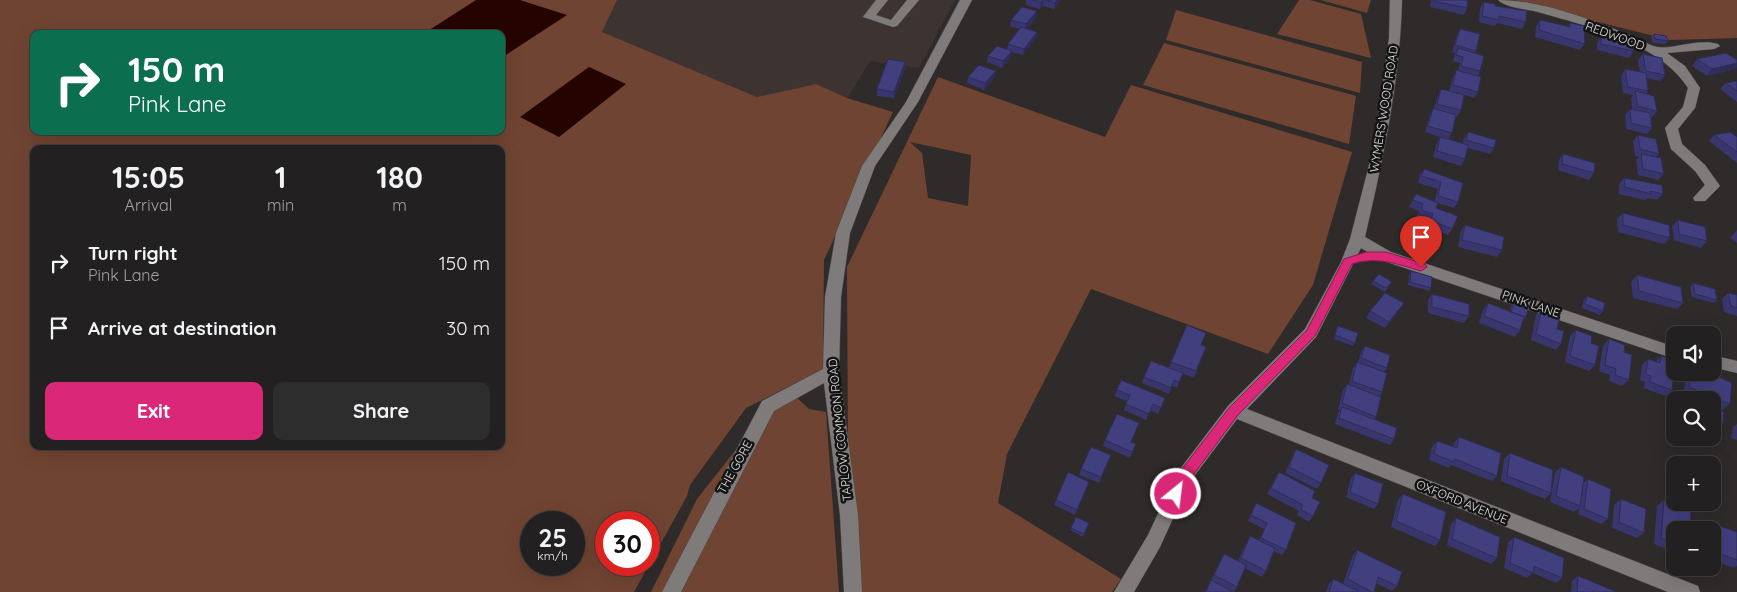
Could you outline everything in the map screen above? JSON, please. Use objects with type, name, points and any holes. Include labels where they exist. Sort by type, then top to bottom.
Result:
[{"type":"street","points":[[882,0],[869,17],[892,24],[913,0]]},
{"type":"street","name":"TAPLOW COMMON ROAD","points":[[853,592],[849,515],[831,372],[833,297],[842,233],[869,166],[912,102],[966,0]]},
{"type":"street","name":"WYMERS WOOD ROAD","points":[[1123,592],[1154,541],[1183,478],[1234,411],[1311,333],[1348,262],[1357,239],[1380,146],[1395,38],[1396,0]]},
{"type":"street","name":"REDWOOD","points":[[1504,0],[1614,34],[1656,51],[1681,68],[1694,88],[1690,108],[1671,128],[1676,146],[1700,168],[1714,186],[1700,198]]},
{"type":"street","points":[[1656,51],[1714,46]]},
{"type":"street","name":"PINK LANE","points":[[1357,239],[1386,256],[1666,350]]},
{"type":"street","name":"PINK LANE","points":[[1348,262],[1366,256],[1386,256]]},
{"type":"street","points":[[1721,364],[1737,367]]},
{"type":"street","name":"THE GORE","points":[[671,592],[768,406],[831,372]]},
{"type":"street","name":"OXFORD AVENUE","points":[[1234,411],[1691,592]]},
{"type":"shaded area","points":[[0,0],[617,0],[602,32],[757,97],[816,84],[847,98],[893,112],[824,260],[823,369],[746,408],[690,485],[687,496],[660,545],[660,511],[595,511],[595,576],[643,576],[634,592],[0,592]]},
{"type":"shaded area","points":[[476,0],[520,0],[567,15],[505,55],[505,30],[429,30]]},
{"type":"shaded area","points":[[617,0],[955,0],[919,68],[870,61],[847,98],[816,84],[757,97],[602,32]]},
{"type":"shaded area","points":[[1299,0],[1310,0],[1361,14],[1371,58],[1277,34]]},
{"type":"shaded area","points":[[1321,0],[1371,0],[1367,13]]},
{"type":"shaded area","points":[[1511,0],[1737,0],[1737,38],[1670,40]]},
{"type":"shaded area","points":[[1176,10],[1362,62],[1360,93],[1166,40]]},
{"type":"shaded area","points":[[1164,43],[1356,96],[1349,144],[1143,85]]},
{"type":"shaded area","points":[[589,67],[626,84],[559,137],[520,117]]},
{"type":"shaded area","points":[[938,77],[1105,137],[1131,85],[1352,152],[1313,285],[1268,354],[1091,289],[1007,454],[998,503],[1121,579],[1112,592],[860,592],[848,454],[847,267]],"holes":[[[910,142],[971,155],[968,206],[928,198],[922,153]]]},
{"type":"shaded area","points":[[795,396],[809,409],[826,412],[839,592],[651,592],[697,499],[768,409]]},
{"type":"building","points":[[1032,0],[1043,0],[1041,3]]},
{"type":"building","points":[[1046,0],[1057,0],[1055,3]]},
{"type":"building","points":[[1433,0],[1468,0],[1467,8]]},
{"type":"building","points":[[1484,2],[1495,4],[1495,6],[1527,11],[1526,22],[1499,16],[1499,20],[1482,16]]},
{"type":"building","points":[[1022,7],[1037,11],[1026,24],[1011,20]]},
{"type":"building","points":[[1540,20],[1570,27],[1570,23],[1584,26],[1585,44],[1539,30]]},
{"type":"building","points":[[1021,27],[1037,32],[1024,49],[1008,44]]},
{"type":"building","points":[[1460,29],[1480,34],[1476,51],[1455,45]]},
{"type":"building","points":[[1654,34],[1666,36],[1668,41],[1655,39]]},
{"type":"building","points":[[1601,36],[1633,43],[1634,51],[1601,44]]},
{"type":"building","points":[[997,46],[1012,51],[1003,61],[988,56]]},
{"type":"building","points":[[1458,48],[1484,56],[1480,71],[1461,66],[1463,57],[1456,55]]},
{"type":"building","points":[[1726,53],[1737,60],[1737,63],[1712,69],[1697,59]]},
{"type":"building","points":[[1643,54],[1662,58],[1665,75],[1646,71]]},
{"type":"building","points":[[888,59],[905,62],[894,92],[877,89]]},
{"type":"building","points":[[979,65],[996,71],[985,83],[968,77]]},
{"type":"building","points":[[1625,69],[1646,73],[1648,91],[1628,87]]},
{"type":"building","points":[[1456,70],[1481,77],[1478,92],[1453,85]]},
{"type":"building","points":[[1737,81],[1737,91],[1726,83]]},
{"type":"building","points":[[1441,89],[1464,95],[1461,110],[1437,104]]},
{"type":"building","points":[[1635,91],[1654,96],[1657,111],[1638,106]]},
{"type":"building","points":[[1433,108],[1456,115],[1452,133],[1428,126]]},
{"type":"building","points":[[1630,109],[1650,113],[1652,128],[1631,123]]},
{"type":"building","points":[[1468,132],[1496,140],[1494,148],[1466,140]]},
{"type":"building","points":[[1730,132],[1737,137],[1737,152],[1714,135]]},
{"type":"building","points":[[1638,135],[1656,139],[1659,154],[1640,149]]},
{"type":"building","points":[[1440,137],[1468,145],[1465,159],[1437,151]]},
{"type":"building","points":[[1563,154],[1595,163],[1594,173],[1562,164]]},
{"type":"building","points":[[1641,154],[1661,158],[1664,174],[1643,169]]},
{"type":"building","points":[[1424,169],[1463,183],[1458,202],[1438,196],[1441,182],[1422,176]]},
{"type":"building","points":[[1624,178],[1662,185],[1663,194],[1650,191],[1651,194],[1625,187]]},
{"type":"building","points":[[1416,194],[1438,203],[1436,208],[1458,216],[1452,229],[1430,220],[1433,214],[1421,210],[1423,204],[1413,200]]},
{"type":"building","points":[[1623,213],[1669,225],[1670,238],[1623,225]]},
{"type":"building","points":[[1678,220],[1705,227],[1707,241],[1679,234]]},
{"type":"building","points":[[1465,225],[1504,237],[1502,250],[1462,240]]},
{"type":"building","points":[[1411,271],[1432,277],[1431,288],[1410,282]]},
{"type":"building","points":[[1379,274],[1392,282],[1386,288],[1373,281]]},
{"type":"building","points":[[1637,275],[1681,287],[1683,303],[1639,291]]},
{"type":"building","points":[[1693,283],[1715,289],[1717,300],[1695,294]]},
{"type":"building","points":[[1385,293],[1404,303],[1389,322],[1370,311]]},
{"type":"building","points":[[1728,293],[1737,295],[1737,308],[1731,306]]},
{"type":"building","points":[[1432,294],[1469,304],[1469,316],[1432,307]]},
{"type":"building","points":[[1587,296],[1605,303],[1603,311],[1585,304]]},
{"type":"building","points":[[1488,303],[1524,317],[1520,330],[1484,316]]},
{"type":"building","points":[[1514,303],[1528,309],[1526,317],[1511,312]]},
{"type":"building","points":[[1542,309],[1560,316],[1557,329],[1564,331],[1561,344],[1536,334]]},
{"type":"building","points":[[1187,325],[1206,333],[1201,345],[1206,347],[1196,371],[1171,362]]},
{"type":"building","points":[[1338,326],[1358,333],[1355,343],[1335,335]]},
{"type":"building","points":[[1576,330],[1592,336],[1591,343],[1599,346],[1595,365],[1570,356]]},
{"type":"building","points":[[1609,339],[1625,345],[1624,352],[1632,355],[1629,380],[1615,375],[1616,369],[1605,365]]},
{"type":"building","points":[[1365,346],[1390,355],[1387,368],[1361,358]]},
{"type":"building","points":[[1661,356],[1666,358],[1666,381],[1673,381],[1672,390],[1650,382],[1651,376],[1646,374],[1648,359],[1660,363]]},
{"type":"building","points":[[1151,361],[1183,373],[1179,382],[1174,380],[1171,388],[1144,377]]},
{"type":"building","points":[[1357,362],[1387,373],[1382,392],[1352,381]]},
{"type":"building","points":[[1721,378],[1732,383],[1730,404],[1721,400],[1721,391],[1699,391],[1689,387],[1690,381],[1721,381]]},
{"type":"building","points":[[1121,380],[1165,398],[1161,408],[1153,404],[1149,414],[1126,404],[1130,395],[1117,390]]},
{"type":"building","points":[[1347,384],[1381,397],[1376,417],[1342,403]]},
{"type":"building","points":[[1342,407],[1397,428],[1394,439],[1339,418]]},
{"type":"building","points":[[1721,411],[1724,412],[1723,423],[1721,422]]},
{"type":"building","points":[[1117,414],[1139,423],[1131,442],[1136,444],[1132,452],[1105,440]]},
{"type":"building","points":[[1459,437],[1501,453],[1497,476],[1455,459],[1454,462],[1434,454],[1437,441],[1457,448]]},
{"type":"building","points":[[1091,447],[1111,455],[1101,477],[1081,469]]},
{"type":"building","points":[[1296,449],[1329,465],[1321,483],[1289,467]]},
{"type":"building","points":[[1510,453],[1553,470],[1551,493],[1507,476]]},
{"type":"building","points":[[1561,467],[1584,477],[1580,506],[1556,496]]},
{"type":"building","points":[[1068,472],[1089,482],[1077,510],[1056,500]]},
{"type":"building","points":[[1279,472],[1315,491],[1312,498],[1320,502],[1313,516],[1301,510],[1303,505],[1271,488]]},
{"type":"building","points":[[1355,473],[1383,484],[1378,504],[1350,492]]},
{"type":"building","points":[[1588,479],[1611,489],[1608,519],[1584,509]]},
{"type":"building","points":[[1403,494],[1446,512],[1440,540],[1396,521]]},
{"type":"building","points":[[1621,499],[1646,509],[1644,533],[1619,522]]},
{"type":"building","points":[[1664,500],[1666,501],[1666,511],[1691,511],[1690,521],[1666,521],[1666,540],[1661,538]]},
{"type":"building","points":[[1256,503],[1296,523],[1286,550],[1261,538],[1267,523],[1251,515]]},
{"type":"building","points":[[1076,517],[1089,523],[1084,534],[1071,528]]},
{"type":"building","points":[[1456,518],[1500,537],[1497,558],[1452,539]]},
{"type":"building","points":[[1721,526],[1737,532],[1737,560],[1721,554]]},
{"type":"building","points":[[1250,536],[1275,548],[1266,571],[1241,558]]},
{"type":"building","points":[[1514,537],[1564,558],[1562,578],[1534,566],[1533,573],[1510,563]]},
{"type":"building","points":[[1357,550],[1402,572],[1397,586],[1378,577],[1374,592],[1372,592],[1348,579]]},
{"type":"building","points":[[1224,554],[1246,565],[1237,587],[1214,575]]},
{"type":"building","points":[[1578,576],[1617,592],[1577,592]]},
{"type":"building","points":[[1333,579],[1358,591],[1358,592],[1329,592]]},
{"type":"building","points":[[1211,580],[1233,592],[1206,592]]},
{"type":"route","points":[[1176,494],[1183,478],[1234,411],[1311,333],[1348,262],[1366,256],[1386,256],[1421,267]]}]
